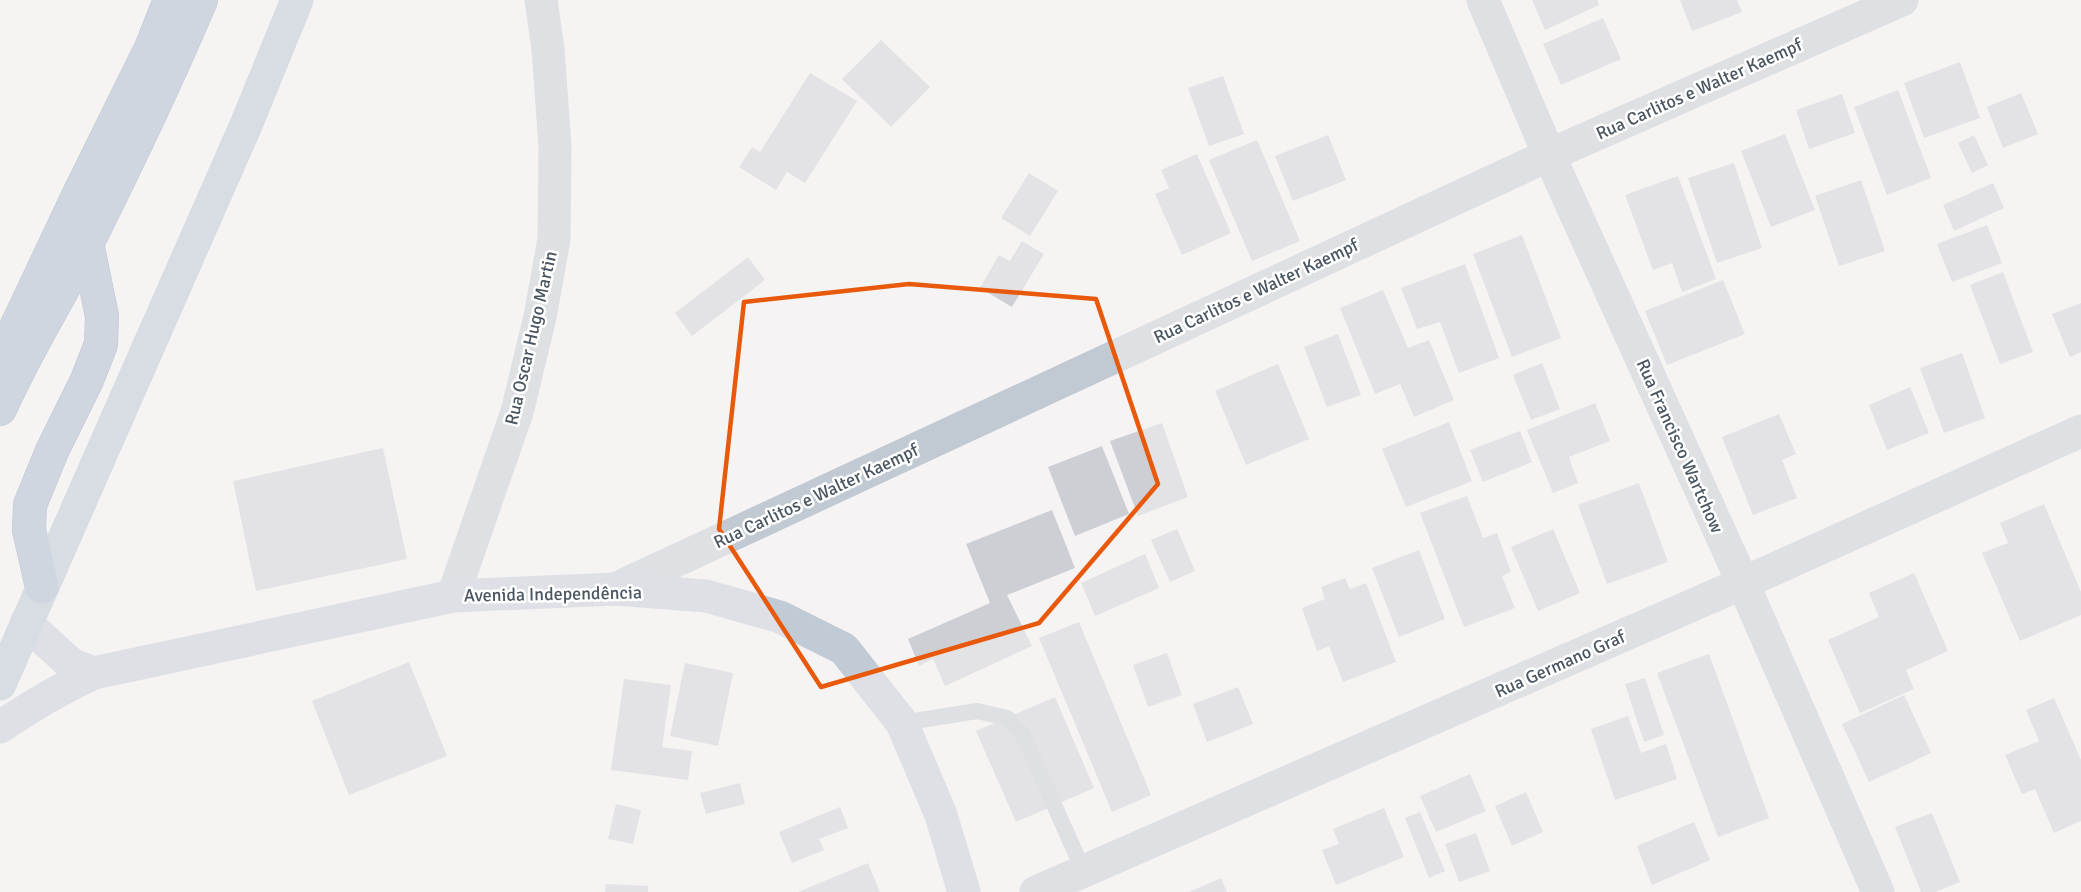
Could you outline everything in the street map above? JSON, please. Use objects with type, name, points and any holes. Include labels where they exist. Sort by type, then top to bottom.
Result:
[{"type":"highway","points":[[0,362],[151,48],[170,0]]},
{"type":"highway","points":[[0,409],[12,382],[87,243],[176,59],[201,0]]},
{"type":"highway","points":[[42,587],[30,530],[30,505],[101,344],[102,316],[87,243]]},
{"type":"main road","points":[[0,684],[246,125],[297,0]]},
{"type":"main road","name":"Avenida Independência","points":[[0,727],[31,705],[94,673],[453,596],[615,589],[706,596],[780,616],[844,649],[902,723],[941,815],[964,892]]},
{"type":"main road","points":[[26,623],[71,664],[94,673]]},
{"type":"street","name":"Rua Oscar Hugo Martin","points":[[453,596],[518,412],[540,317],[554,239],[555,146],[548,49],[541,0]]},
{"type":"street","name":"Rua Francisco Wartchow","points":[[1483,0],[1549,155],[1743,583],[1878,892]]},
{"type":"street","name":"Rua Carlitos e Walter Kaempf","points":[[615,589],[1549,155],[1902,0]]},
{"type":"street","name":"Rua Germano Graf","points":[[1036,892],[1743,583],[2081,431]]},
{"type":"lane","points":[[902,723],[977,711],[1007,718],[1023,735],[1084,872]]},
{"type":"highlighted area","points":[[909,284],[1096,299],[1158,484],[1039,623],[821,687],[719,529],[744,302]]},
{"type":"building","points":[[1532,0],[1597,0],[1599,5],[1545,30]]},
{"type":"building","points":[[1680,0],[1737,0],[1742,12],[1692,31]]},
{"type":"building","points":[[1603,18],[1621,59],[1561,85],[1543,44]]},
{"type":"building","points":[[881,40],[930,87],[891,127],[842,79]]},
{"type":"building","points":[[1960,62],[1980,118],[1924,138],[1904,83]]},
{"type":"building","points":[[810,73],[857,101],[805,183],[787,172],[776,190],[739,167],[752,147],[760,152]]},
{"type":"building","points":[[1223,76],[1244,134],[1209,146],[1188,88]]},
{"type":"building","points":[[1898,90],[1931,178],[1887,195],[1854,107]]},
{"type":"building","points":[[2021,93],[2038,134],[2003,148],[1987,107]]},
{"type":"building","points":[[1842,94],[1855,133],[1809,149],[1796,110]]},
{"type":"building","points":[[1785,134],[1815,210],[1771,227],[1741,151]]},
{"type":"building","points":[[1328,135],[1346,180],[1293,201],[1275,156]]},
{"type":"building","points":[[1974,135],[1988,165],[1972,173],[1958,143]]},
{"type":"building","points":[[1257,140],[1300,241],[1252,261],[1209,160]]},
{"type":"building","points":[[1197,154],[1231,233],[1182,255],[1155,194],[1169,188],[1161,170]]},
{"type":"building","points":[[1734,163],[1762,248],[1717,263],[1688,178]]},
{"type":"building","points":[[1029,173],[1058,191],[1030,236],[1001,218]]},
{"type":"building","points":[[1678,176],[1716,279],[1682,292],[1672,263],[1653,270],[1625,195]]},
{"type":"building","points":[[1861,180],[1885,251],[1839,266],[1815,196]]},
{"type":"building","points":[[1993,183],[2004,208],[1954,231],[1943,205]]},
{"type":"building","points":[[1987,225],[2002,263],[1952,282],[1937,244]]},
{"type":"building","points":[[1522,235],[1561,338],[1512,357],[1473,254]]},
{"type":"building","points":[[1022,241],[1044,254],[1012,307],[980,288],[999,255],[1010,261]]},
{"type":"building","points":[[748,257],[765,280],[692,336],[675,313]]},
{"type":"building","points":[[1465,264],[1499,358],[1459,373],[1440,322],[1417,329],[1401,288]]},
{"type":"building","points":[[2003,272],[2033,352],[2000,364],[1970,285]]},
{"type":"building","points":[[1723,280],[1745,334],[1667,365],[1645,311]]},
{"type":"building","points":[[1383,290],[1408,348],[1429,340],[1454,400],[1414,417],[1400,384],[1375,394],[1340,308]]},
{"type":"building","points":[[2081,303],[2081,352],[2070,357],[2052,314]]},
{"type":"building","points":[[1338,334],[1361,395],[1327,407],[1304,347]]},
{"type":"building","points":[[1962,353],[1985,418],[1944,433],[1920,368]]},
{"type":"building","points":[[1542,363],[1560,409],[1531,420],[1513,375]]},
{"type":"building","points":[[1278,364],[1309,439],[1246,465],[1215,391]]},
{"type":"building","points":[[1910,387],[1929,433],[1887,450],[1869,405]]},
{"type":"building","points":[[1595,403],[1610,441],[1569,457],[1578,483],[1553,493],[1527,430]]},
{"type":"building","points":[[1779,414],[1796,454],[1782,460],[1797,498],[1753,515],[1722,437]]},
{"type":"building","points":[[1449,422],[1472,481],[1406,507],[1382,449]]},
{"type":"building","points":[[1162,423],[1188,497],[1138,516],[1110,441]]},
{"type":"building","points":[[1520,431],[1532,462],[1483,482],[1470,450]]},
{"type":"building","points":[[1102,446],[1129,514],[1075,536],[1048,467]]},
{"type":"building","points":[[383,448],[407,559],[256,591],[233,481]]},
{"type":"building","points":[[1639,483],[1668,562],[1607,584],[1578,505]]},
{"type":"building","points":[[1467,496],[1483,538],[1497,533],[1511,572],[1502,576],[1515,608],[1464,627],[1420,513]]},
{"type":"building","points":[[2044,504],[2081,592],[2081,615],[2020,641],[1982,553],[2008,543],[2000,523]]},
{"type":"building","points":[[1052,510],[1075,568],[1007,595],[1032,646],[945,686],[933,659],[919,666],[908,639],[990,603],[966,544]]},
{"type":"building","points":[[1177,529],[1195,571],[1170,582],[1151,540]]},
{"type":"building","points":[[1553,529],[1580,593],[1538,611],[1511,547]]},
{"type":"building","points":[[1419,550],[1445,619],[1399,637],[1372,568]]},
{"type":"building","points":[[1145,554],[1159,588],[1095,616],[1081,583]]},
{"type":"building","points":[[1914,573],[1948,651],[1906,670],[1914,689],[1860,713],[1828,640],[1879,617],[1869,593]]},
{"type":"building","points":[[1345,578],[1350,589],[1366,583],[1396,662],[1343,682],[1329,646],[1317,651],[1302,608],[1325,599],[1321,587]]},
{"type":"building","points":[[1079,622],[1151,795],[1112,812],[1039,638]]},
{"type":"building","points":[[1167,653],[1182,695],[1148,707],[1133,665]]},
{"type":"building","points":[[1709,654],[1769,818],[1718,837],[1657,673]]},
{"type":"building","points":[[409,662],[447,756],[349,795],[312,701]]},
{"type":"building","points":[[685,663],[733,673],[718,746],[670,736]]},
{"type":"building","points":[[1645,678],[1664,735],[1644,742],[1625,684]]},
{"type":"building","points":[[624,679],[671,685],[662,747],[692,751],[688,780],[611,770]]},
{"type":"building","points":[[1238,687],[1253,724],[1207,742],[1193,704]]},
{"type":"building","points":[[1904,695],[1931,753],[1869,782],[1842,724]]},
{"type":"building","points":[[1055,697],[1094,788],[1016,822],[976,731]]},
{"type":"building","points":[[2054,698],[2081,760],[2081,821],[2054,833],[2035,789],[2022,794],[2005,755],[2039,741],[2026,710]]},
{"type":"building","points":[[1628,716],[1641,753],[1666,744],[1677,779],[1615,800],[1591,729]]},
{"type":"building","points":[[1470,774],[1486,811],[1436,832],[1420,796]]},
{"type":"building","points":[[740,783],[745,804],[706,814],[700,793]]},
{"type":"building","points":[[1526,792],[1543,832],[1512,846],[1495,806]]},
{"type":"building","points":[[616,804],[641,810],[633,844],[608,839]]},
{"type":"building","points":[[840,807],[848,828],[819,839],[824,850],[792,863],[779,832]]},
{"type":"building","points":[[1384,808],[1404,857],[1336,885],[1322,850],[1339,844],[1333,829]]},
{"type":"building","points":[[1420,812],[1445,871],[1429,878],[1405,818]]},
{"type":"building","points":[[1932,813],[1960,882],[1935,892],[1921,892],[1895,827]]},
{"type":"building","points":[[1694,822],[1710,860],[1652,885],[1637,846]]},
{"type":"building","points":[[1476,833],[1490,871],[1459,882],[1445,844]]},
{"type":"building","points":[[868,863],[880,892],[798,892]]},
{"type":"building","points":[[1221,878],[1227,892],[1189,892]]},
{"type":"building","points":[[606,884],[648,886],[648,892],[605,892]]}]
